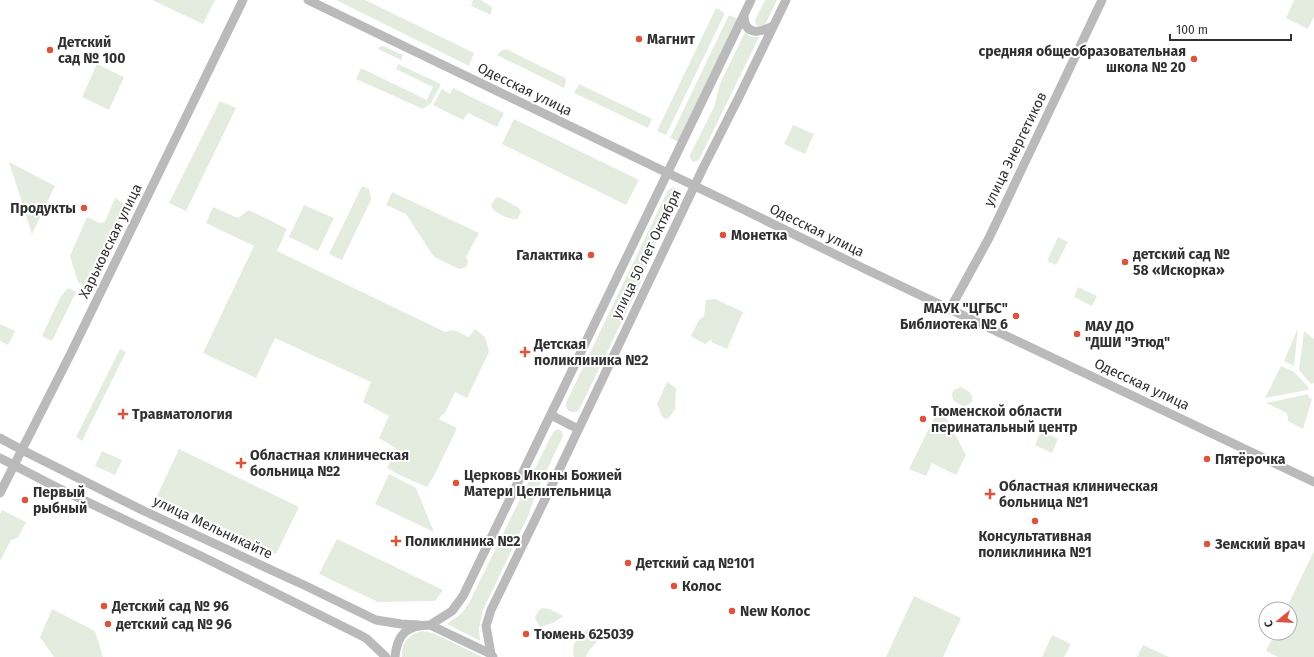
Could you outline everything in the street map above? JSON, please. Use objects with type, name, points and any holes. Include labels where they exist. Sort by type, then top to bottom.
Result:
[{"type":"main road","name":"Харьковская улица","points":[[0,493],[91,313],[243,0]]},
{"type":"main road","name":"Одесская улица","points":[[308,0],[863,268],[1314,482]]},
{"type":"main road","name":"улица 50 лет Октября","points":[[430,625],[452,611],[463,596],[751,0]]},
{"type":"main road","name":"улица 50 лет Октября","points":[[492,656],[486,626],[488,616],[786,0]]},
{"type":"main road","name":"улица Энергетиков","points":[[950,309],[989,238],[1102,0]]},
{"type":"main road","points":[[744,15],[744,21],[747,27],[752,31],[758,32],[773,26]]},
{"type":"main road","points":[[551,415],[578,429]]},
{"type":"main road","name":"улица Мельникайте","points":[[0,438],[116,496],[376,620],[401,624],[430,625]]},
{"type":"main road","points":[[0,458],[108,512],[203,556],[362,636],[386,657]]},
{"type":"main road","points":[[108,512],[116,496]]},
{"type":"main road","points":[[395,657],[396,646],[401,635],[408,629],[419,625]]},
{"type":"main road","points":[[430,625],[492,656]]},
{"type":"shaded area","points":[[152,0],[215,0],[203,24]]},
{"type":"shaded area","points":[[336,0],[365,0],[474,53],[469,66]]},
{"type":"shaded area","points":[[473,0],[481,0],[492,7],[491,15],[471,6]]},
{"type":"shaded area","points":[[765,0],[777,0],[765,25],[760,27],[756,25],[755,20]]},
{"type":"shaded area","points":[[1294,0],[1314,0],[1314,16],[1308,29],[1286,18]]},
{"type":"shaded area","points":[[716,8],[725,13],[666,135],[657,131]]},
{"type":"shaded area","points":[[729,15],[738,19],[679,142],[670,138]]},
{"type":"shaded area","points":[[745,32],[751,37],[759,37],[699,160],[694,162],[692,161],[690,155],[714,107],[720,84]]},
{"type":"shaded area","points":[[383,46],[403,55],[401,60],[378,49],[379,47]]},
{"type":"shaded area","points":[[506,49],[565,78],[566,81],[564,88],[497,55],[502,50]]},
{"type":"shaded area","points":[[97,64],[124,77],[109,110],[82,97]]},
{"type":"shaded area","points":[[398,64],[441,84],[431,103],[423,109],[356,79],[361,68],[427,100],[433,87],[396,69]]},
{"type":"shaded area","points":[[579,84],[652,119],[648,128],[574,93]]},
{"type":"shaded area","points":[[453,88],[504,113],[497,127],[468,113],[463,120],[433,105],[442,89],[450,94]]},
{"type":"shaded area","points":[[220,101],[236,108],[186,211],[169,203]]},
{"type":"shaded area","points":[[514,119],[639,180],[626,205],[502,144]]},
{"type":"shaded area","points":[[793,125],[814,134],[805,154],[784,144]]},
{"type":"shaded area","points":[[9,162],[55,186],[32,234]]},
{"type":"shaded area","points":[[362,186],[369,189],[371,200],[342,260],[329,254]]},
{"type":"shaded area","points":[[673,187],[678,190],[679,195],[649,257],[642,280],[579,410],[572,412],[568,410],[566,403],[668,190]]},
{"type":"shaded area","points":[[392,192],[479,233],[466,257],[468,262],[466,267],[459,269],[434,257],[406,214],[386,205]]},
{"type":"shaded area","points":[[499,197],[519,208],[521,212],[517,219],[502,216],[493,209],[491,206],[495,198]]},
{"type":"shaded area","points":[[115,198],[127,206],[88,289],[78,282],[70,256],[87,217],[100,223],[105,222]]},
{"type":"shaded area","points":[[304,205],[334,218],[318,251],[289,237]]},
{"type":"shaded area","points":[[213,207],[238,218],[249,210],[287,229],[277,251],[445,332],[454,330],[469,337],[475,329],[484,336],[489,352],[467,398],[455,392],[445,413],[439,419],[457,428],[434,476],[427,487],[387,468],[397,449],[379,438],[389,416],[363,402],[371,382],[275,338],[256,378],[203,353],[254,246],[206,223]]},
{"type":"shaded area","points":[[1058,237],[1068,242],[1056,265],[1047,261]]},
{"type":"shaded area","points":[[1078,287],[1097,296],[1092,306],[1074,297]]},
{"type":"shaded area","points":[[68,288],[76,292],[52,341],[42,336],[61,296]]},
{"type":"shaded area","points":[[715,299],[743,312],[727,349],[711,342],[712,339],[705,344],[691,336],[699,320],[704,316],[706,300]]},
{"type":"shaded area","points":[[0,324],[15,331],[8,345],[0,341]]},
{"type":"shaded area","points":[[1298,328],[1294,366],[1284,361]]},
{"type":"shaded area","points":[[1304,331],[1314,339],[1314,383],[1311,384],[1299,370]]},
{"type":"shaded area","points":[[120,349],[126,352],[82,441],[76,437]]},
{"type":"shaded area","points":[[1281,366],[1293,371],[1309,388],[1308,390],[1265,398]]},
{"type":"shaded area","points":[[667,382],[676,388],[675,409],[668,419],[663,418],[657,404]]},
{"type":"shaded area","points":[[961,387],[972,396],[972,402],[965,406],[960,405],[953,400],[952,394],[954,390]]},
{"type":"shaded area","points":[[1308,394],[1312,399],[1303,429],[1288,421],[1287,413],[1266,403]]},
{"type":"shaded area","points":[[940,406],[966,455],[956,475],[932,463],[926,476],[909,469]]},
{"type":"shaded area","points":[[557,429],[562,431],[563,436],[535,495],[529,514],[483,610],[479,628],[480,641],[447,624],[462,613],[469,603],[553,432]]},
{"type":"shaded area","points":[[1041,431],[1058,439],[1052,453],[1035,445]]},
{"type":"shaded area","points":[[179,449],[299,507],[276,554],[157,496]]},
{"type":"shaded area","points":[[102,451],[122,460],[115,475],[95,466]]},
{"type":"shaded area","points":[[389,474],[416,488],[434,532],[375,504]]},
{"type":"shaded area","points":[[2,510],[26,522],[18,538],[11,540],[0,561],[0,514]]},
{"type":"shaded area","points":[[337,539],[443,590],[435,601],[378,602],[319,574]]},
{"type":"shaded area","points":[[1314,551],[1314,657],[1278,657],[1266,651],[1271,641],[1298,641],[1298,601],[1290,601]]},
{"type":"shaded area","points":[[914,596],[961,618],[943,657],[886,657]]},
{"type":"shaded area","points":[[542,608],[549,609],[564,616],[553,623],[540,627],[535,618],[538,611]]},
{"type":"shaded area","points":[[52,609],[95,631],[103,657],[54,657],[40,637]]},
{"type":"shaded area","points":[[588,629],[596,633],[600,638],[590,649],[586,657],[574,657],[574,644]]},
{"type":"shaded area","points":[[422,631],[433,633],[482,657],[402,657],[404,643],[413,634]]},
{"type":"shaded area","points":[[1052,635],[1071,644],[1064,657],[1042,657]]},
{"type":"shaded area","points":[[1143,645],[1169,657],[1137,657]]},
{"type":"place","name":"Магнит","points":[[639,39]]},
{"type":"place","name":"Детский сад № 100","points":[[50,50]]},
{"type":"place","name":"средняя общеобразовательная школа № 20","points":[[1194,59]]},
{"type":"place","name":"Продукты","points":[[84,208]]},
{"type":"place","name":"Монетка","points":[[723,235]]},
{"type":"place","name":"Галактика","points":[[591,255]]},
{"type":"place","name":"детский сад № 58 «Искорка»","points":[[1125,262]]},
{"type":"place","name":"МАУК \"ЦГБС\" Библиотека № 6","points":[[1016,316]]},
{"type":"place","name":"МАУ ДО \"ДШИ \"Этюд\"","points":[[1077,334]]},
{"type":"place","name":"Детская поликлиника №2","points":[[525,352]]},
{"type":"place","name":"Травматология","points":[[123,414]]},
{"type":"place","name":"Тюменской области перинатальный центр","points":[[923,419]]},
{"type":"place","name":"Пятёрочка","points":[[1207,459]]},
{"type":"place","name":"Областная клиническая больница №2","points":[[241,463]]},
{"type":"place","name":"Церковь Иконы Божией Матери Целительница","points":[[456,483]]},
{"type":"place","name":"Областная клиническая больница №1","points":[[990,494]]},
{"type":"place","name":"Первый рыбный","points":[[25,500]]},
{"type":"place","name":"Консультативная поликлиника №1","points":[[1035,521]]},
{"type":"place","name":"Поликлиника №2","points":[[396,541]]},
{"type":"place","name":"Земский врач","points":[[1207,544]]},
{"type":"place","name":"Детский сад №101","points":[[628,563]]},
{"type":"place","name":"Колос","points":[[674,586]]},
{"type":"place","name":"Детский сад № 96","points":[[104,606]]},
{"type":"place","name":"New Колос","points":[[732,611]]},
{"type":"place","name":"детский сад № 96","points":[[108,624]]},
{"type":"place","name":"Тюмень 625039","points":[[526,634]]}]
